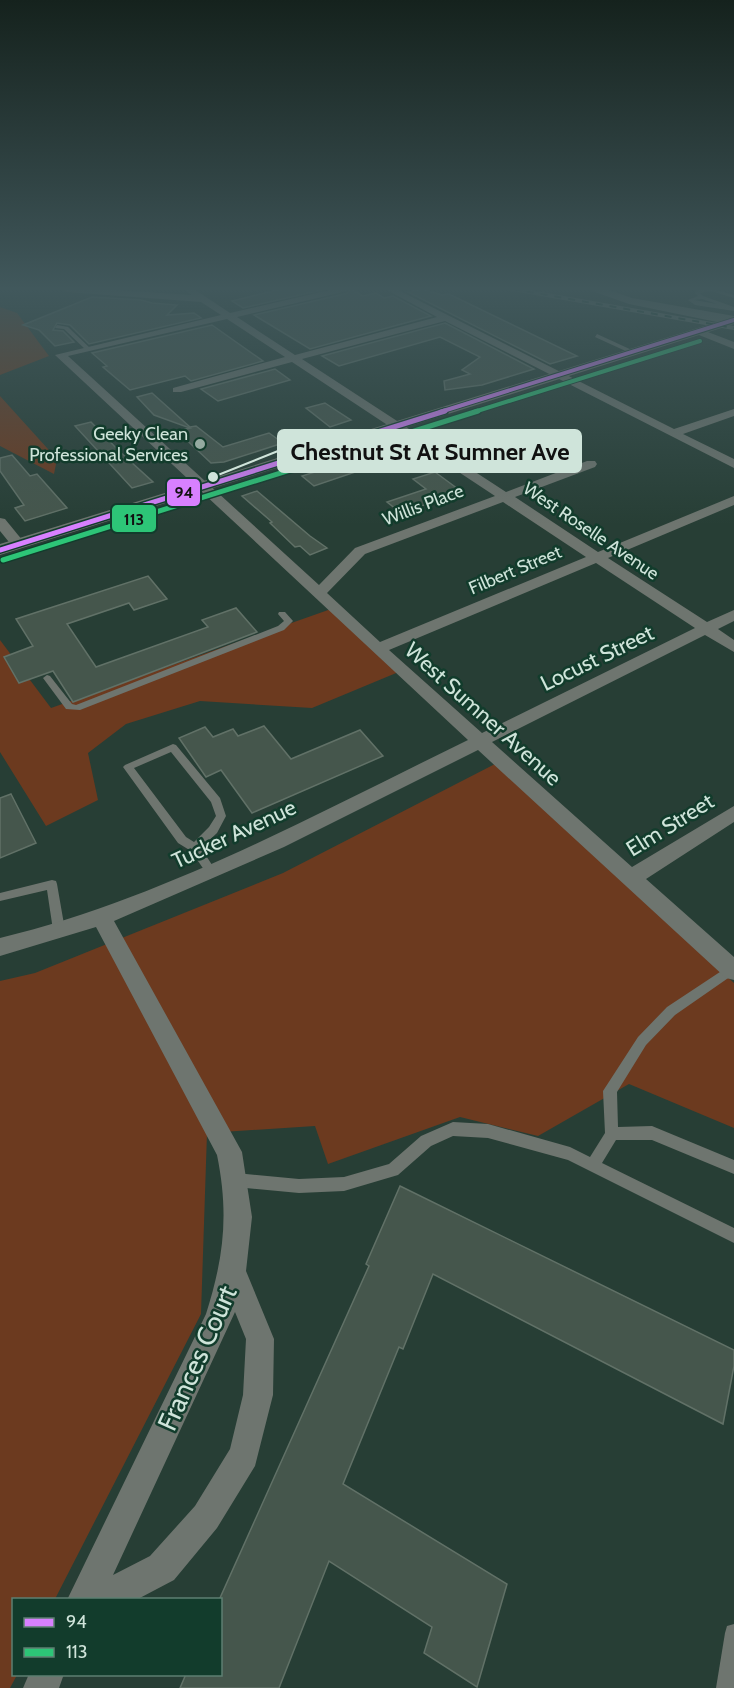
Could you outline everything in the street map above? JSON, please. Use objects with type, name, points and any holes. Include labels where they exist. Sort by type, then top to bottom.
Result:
[{"type":"street","name":"West Sumner Avenue","points":[[73,368],[205,486],[378,649],[733,970]]},
{"type":"street","points":[[177,390],[262,368]]},
{"type":"street","name":"West Roselle Avenue","points":[[310,368],[734,647]]},
{"type":"street","points":[[546,368],[734,464]]},
{"type":"street","points":[[0,550],[583,368]]},
{"type":"street","points":[[674,433],[734,412]]},
{"type":"street","name":"Willis Place","points":[[318,594],[360,551],[591,464]]},
{"type":"street","name":"Filbert Street","points":[[378,649],[734,500]]},
{"type":"street","points":[[0,522],[18,544]]},
{"type":"street","name":"Locust Street","points":[[480,741],[734,615]]},
{"type":"street","name":"Tucker Avenue","points":[[0,947],[59,930],[155,897],[277,842],[480,741]]},
{"type":"street","name":"Elm Street","points":[[630,878],[734,813]]},
{"type":"street","name":"Frances Court","points":[[84,1598],[219,1318],[234,1275],[239,1236],[238,1191],[229,1152],[101,916]]},
{"type":"street","points":[[102,1598],[162,1568],[206,1517],[244,1455],[258,1395],[260,1339],[234,1275]]},
{"type":"lane","points":[[47,678],[69,707],[77,708],[281,628],[289,621],[282,614]]},
{"type":"lane","points":[[195,848],[213,830],[221,816],[216,801],[173,747],[128,767],[182,840],[195,848],[211,871]]},
{"type":"lane","points":[[0,897],[52,884],[59,930]]},
{"type":"lane","points":[[592,1166],[612,1134],[610,1091],[642,1041],[670,1011],[733,970]]},
{"type":"lane","points":[[236,1180],[299,1186],[344,1184],[393,1170],[426,1141],[453,1129],[488,1131],[570,1154],[734,1236]]},
{"type":"lane","points":[[612,1134],[652,1132],[734,1167]]},
{"type":"lane","points":[[726,1688],[734,1633]]},
{"type":"shaded area","points":[[0,368],[19,368],[0,375]]},
{"type":"shaded area","points":[[0,396],[57,459],[54,474],[0,446]]},
{"type":"shaded area","points":[[331,609],[401,671],[312,708],[200,701],[126,724],[88,753],[98,800],[46,826],[0,752],[0,640],[51,708]]},
{"type":"shaded area","points":[[495,764],[734,983],[734,1128],[629,1084],[538,1136],[460,1117],[328,1164],[315,1126],[207,1133],[201,1314],[56,1598],[12,1598],[12,1676],[16,1676],[10,1688],[0,1688],[0,981],[35,973],[283,873]]},
{"type":"building","points":[[104,368],[239,368],[191,381],[185,376],[130,390]]},
{"type":"building","points":[[465,368],[534,369],[482,385],[445,390],[444,381],[470,374],[462,370]]},
{"type":"building","points":[[275,369],[290,380],[218,401],[201,389]]},
{"type":"building","points":[[152,393],[190,427],[196,426],[223,447],[269,433],[283,443],[224,462],[211,463],[177,431],[190,428],[154,415],[137,397]]},
{"type":"building","points":[[325,403],[351,420],[330,427],[306,408]]},
{"type":"building","points":[[91,422],[153,482],[132,488],[75,426]]},
{"type":"building","points":[[12,455],[30,476],[37,474],[67,508],[25,521],[15,508],[24,505],[0,471],[0,458]]},
{"type":"building","points":[[366,456],[370,467],[314,486],[302,476]]},
{"type":"building","points":[[435,472],[462,492],[401,513],[387,502],[426,489],[413,479]]},
{"type":"building","points":[[257,491],[327,548],[310,555],[300,546],[295,547],[270,523],[272,522],[242,496]]},
{"type":"building","points":[[148,576],[167,599],[134,610],[129,603],[67,624],[96,667],[208,627],[202,620],[236,608],[257,632],[73,702],[53,671],[19,683],[4,657],[33,646],[16,619]]},
{"type":"building","points":[[264,726],[291,759],[360,730],[383,756],[252,813],[221,770],[206,777],[179,738],[205,727],[213,737],[233,729],[238,736]]},
{"type":"building","points":[[11,794],[36,843],[0,858],[0,798]]},
{"type":"building","points":[[400,1186],[734,1350],[734,1366],[723,1424],[433,1274],[403,1349],[399,1347],[343,1484],[507,1584],[477,1687],[424,1653],[432,1627],[329,1561],[279,1688],[180,1688],[185,1676],[222,1676],[222,1598],[220,1598],[369,1266],[366,1264]]},
{"type":"transit line","name":"94","points":[[0,550],[582,368]]},
{"type":"transit line","name":"113","points":[[3,560],[615,368]]},
{"type":"place","name":"Geeky Clean Professional Services","points":[[200,444]]},
{"type":"place","name":"Chestnut St At Sumner Ave","points":[[213,477]]}]
